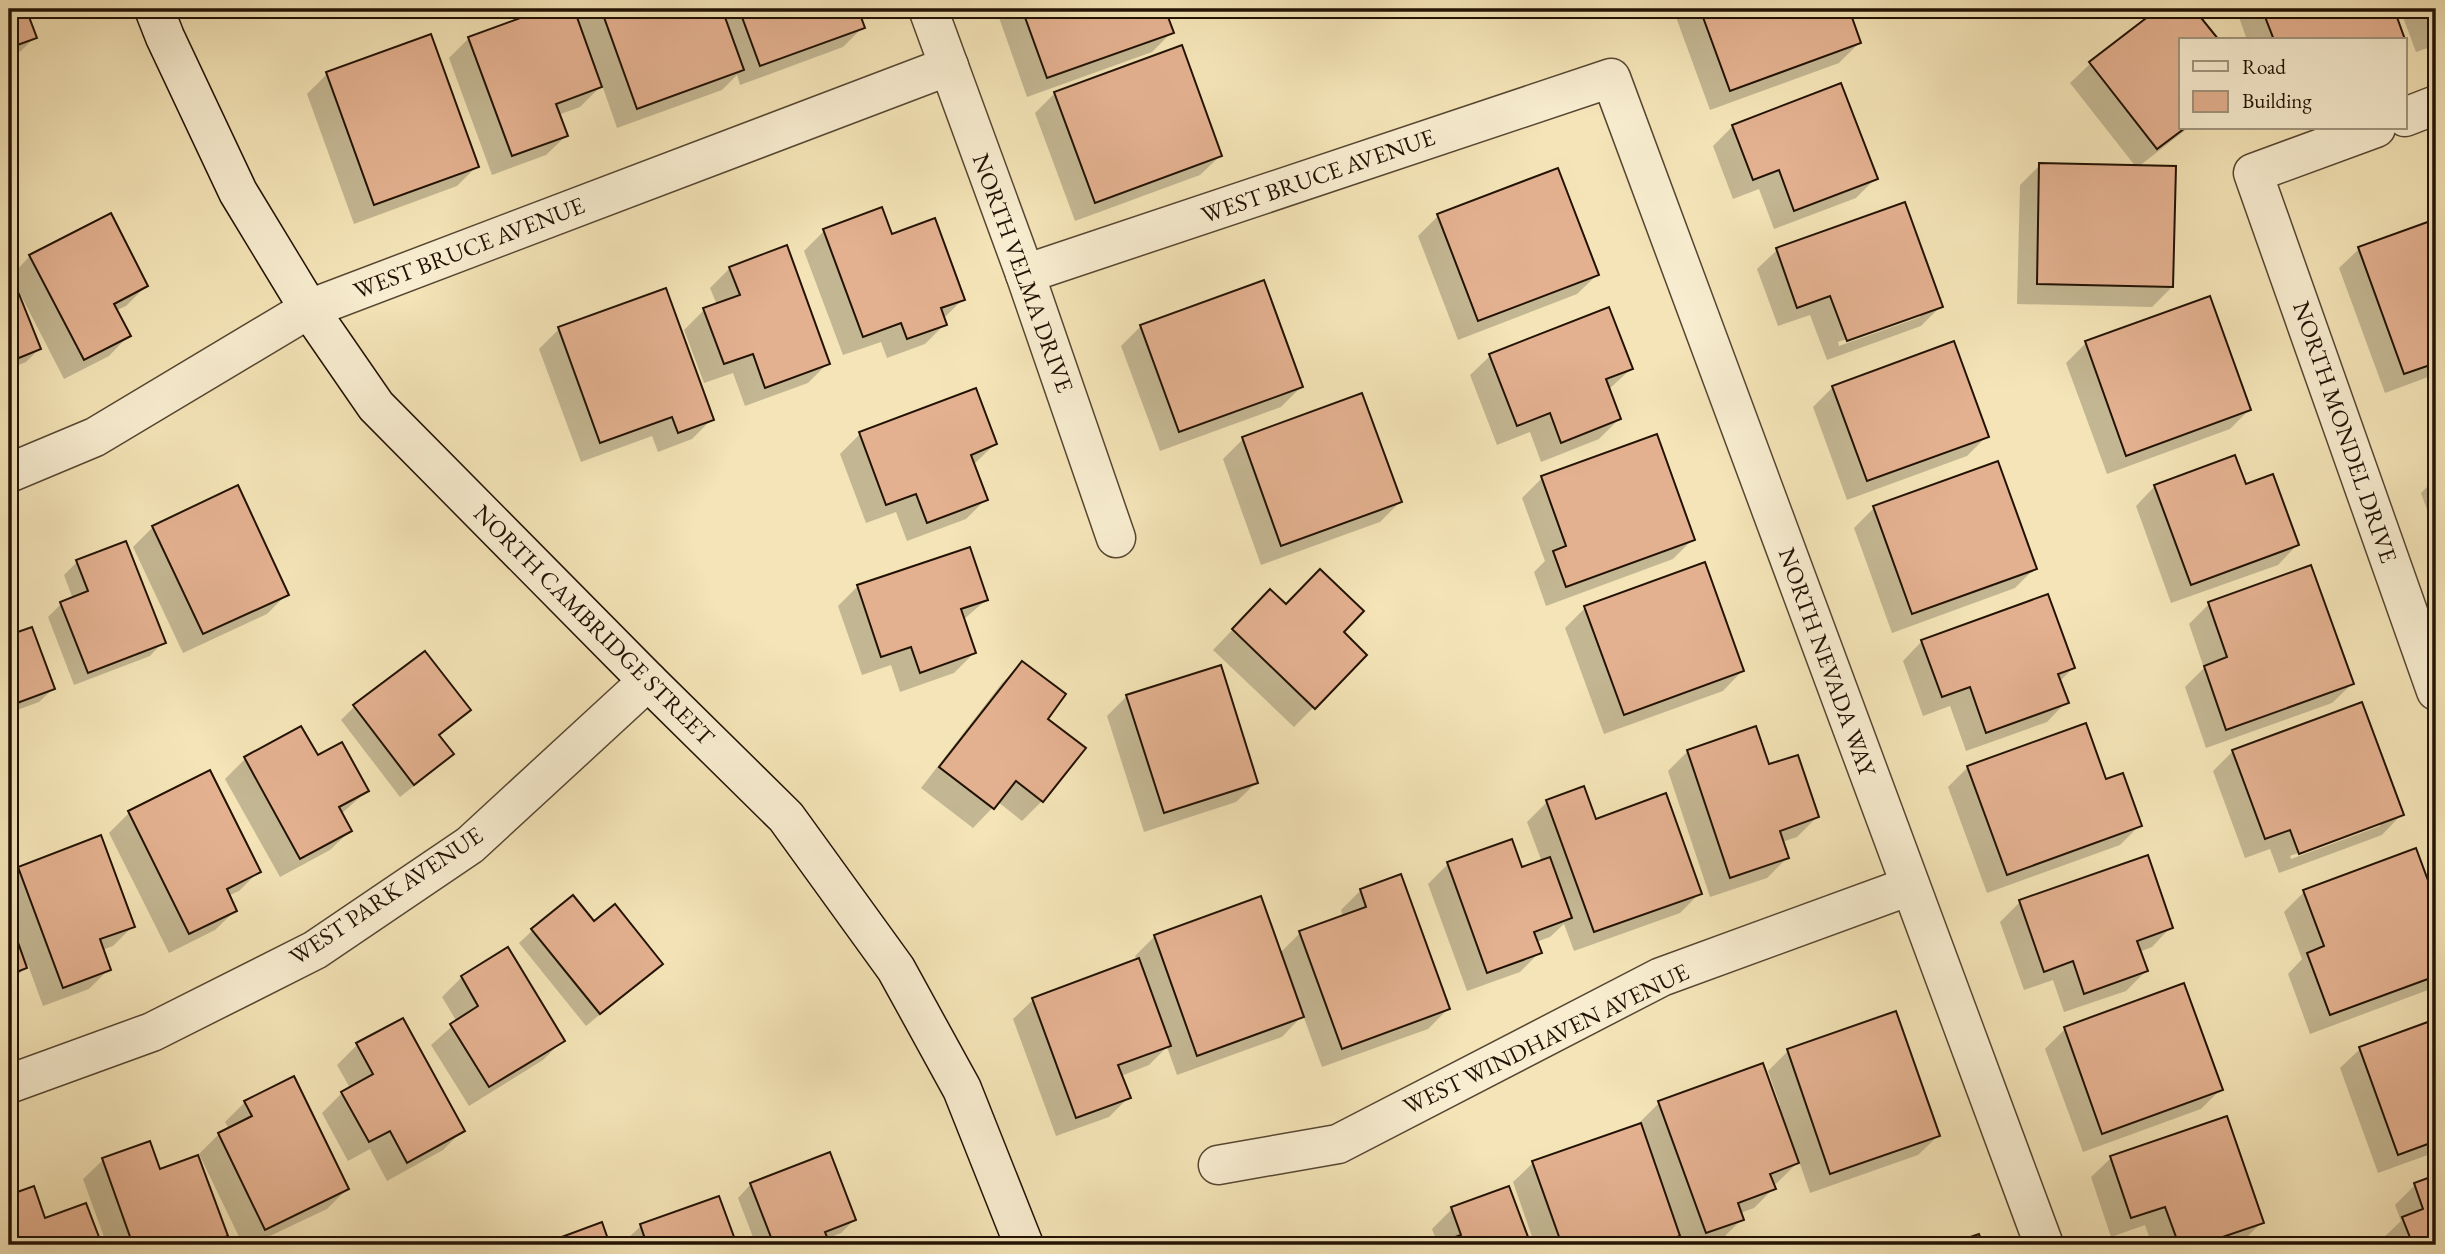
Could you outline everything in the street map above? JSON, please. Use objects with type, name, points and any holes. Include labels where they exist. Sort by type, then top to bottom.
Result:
[{"type":"street","name":"NORTH CAMBRIDGE STREET","points":[[155,9],[165,37],[238,192],[309,309],[376,406],[786,817],[896,969],[962,1089],[1024,1245]]},
{"type":"street","name":"NORTH VELMA DRIVE","points":[[928,9],[1025,274],[1116,538]]},
{"type":"street","name":"WEST BRUCE AVENUE","points":[[9,474],[95,437],[309,309],[949,65]]},
{"type":"street","name":"WEST BRUCE AVENUE","points":[[1025,274],[1611,78]]},
{"type":"street","name":"NORTH NEVADA WAY","points":[[1611,78],[2044,1245]]},
{"type":"street","points":[[2406,117],[2436,106]]},
{"type":"street","name":"NORTH MONDEL DRIVE","points":[[2371,130],[2253,173],[2436,690]]},
{"type":"street","name":"WEST PARK AVENUE","points":[[9,1084],[152,1032],[315,950],[470,845],[648,681]]},
{"type":"street","name":"WEST WINDHAVEN AVENUE","points":[[1218,1165],[1338,1143],[1661,977],[1910,886]]},
{"type":"building","points":[[9,9],[26,9],[37,38],[9,48]]},
{"type":"building","points":[[545,9],[574,9],[602,87],[556,104],[568,136],[512,156],[468,37]]},
{"type":"building","points":[[601,9],[722,9],[744,70],[637,109]]},
{"type":"building","points":[[739,9],[858,9],[865,28],[760,66]]},
{"type":"building","points":[[1022,9],[1165,9],[1174,33],[1047,78]]},
{"type":"building","points":[[1700,9],[1814,9],[1816,14],[1829,9],[1849,9],[1861,43],[1730,91]]},
{"type":"building","points":[[2158,9],[2194,9],[2217,38],[2179,38],[2179,130],[2182,130],[2157,149],[2089,62]]},
{"type":"building","points":[[2262,9],[2394,9],[2404,38],[2273,38]]},
{"type":"building","points":[[2426,9],[2436,9],[2436,33],[2435,33]]},
{"type":"building","points":[[431,34],[479,167],[374,205],[326,72]]},
{"type":"building","points":[[1182,45],[1222,156],[1095,203],[1054,92]]},
{"type":"building","points":[[1841,83],[1878,179],[1794,211],[1779,170],[1753,180],[1732,125]]},
{"type":"building","points":[[2039,163],[2176,166],[2173,287],[2037,284]]},
{"type":"building","points":[[1558,168],[1599,275],[1478,321],[1437,214]]},
{"type":"building","points":[[1905,202],[1943,307],[1847,341],[1830,296],[1797,308],[1776,248]]},
{"type":"building","points":[[882,207],[892,234],[935,218],[965,300],[941,308],[947,325],[907,339],[901,323],[863,337],[823,229]]},
{"type":"building","points":[[111,213],[148,286],[114,304],[131,336],[84,360],[29,255]]},
{"type":"building","points":[[2436,219],[2436,363],[2404,374],[2358,247]]},
{"type":"building","points":[[787,245],[830,364],[765,388],[753,354],[724,364],[703,308],[740,295],[729,267]]},
{"type":"building","points":[[1264,280],[1303,387],[1179,432],[1140,325]]},
{"type":"building","points":[[666,288],[714,420],[678,433],[672,417],[600,443],[558,327]]},
{"type":"building","points":[[19,294],[41,349],[9,362],[9,299]]},
{"type":"building","points":[[2210,296],[2251,410],[2126,456],[2085,341]]},
{"type":"building","points":[[1609,307],[1633,369],[1606,379],[1621,419],[1561,443],[1550,413],[1517,426],[1489,354]]},
{"type":"building","points":[[1954,341],[1989,437],[1867,481],[1832,386]]},
{"type":"building","points":[[976,388],[997,444],[971,455],[988,500],[927,523],[916,494],[886,505],[859,432]]},
{"type":"building","points":[[1362,393],[1402,502],[1281,546],[1242,437]]},
{"type":"building","points":[[1657,434],[1695,540],[1566,587],[1553,551],[1566,546],[1541,476]]},
{"type":"building","points":[[2235,455],[2246,484],[2273,474],[2299,545],[2191,585],[2154,485]]},
{"type":"building","points":[[1998,461],[2037,569],[1912,614],[1873,506]]},
{"type":"building","points":[[238,485],[289,595],[203,634],[152,526]]},
{"type":"building","points":[[126,541],[166,643],[88,673],[60,602],[88,591],[76,560]]},
{"type":"building","points":[[970,547],[988,600],[961,609],[976,653],[920,673],[911,647],[881,657],[857,585]]},
{"type":"building","points":[[1705,562],[1744,671],[1624,715],[1584,606]]},
{"type":"building","points":[[2311,565],[2354,684],[2226,730],[2204,666],[2227,657],[2208,602]]},
{"type":"building","points":[[1320,569],[1364,611],[1344,632],[1367,655],[1315,709],[1232,629],[1270,589],[1286,604]]},
{"type":"building","points":[[2048,594],[2075,668],[2058,674],[2069,703],[1986,733],[1970,687],[1942,697],[1921,640]]},
{"type":"building","points":[[32,627],[55,689],[9,706],[9,635]]},
{"type":"building","points":[[425,651],[471,710],[439,735],[454,754],[414,785],[353,705]]},
{"type":"building","points":[[1022,661],[1066,694],[1048,719],[1086,748],[1043,802],[1016,781],[994,809],[939,767]]},
{"type":"building","points":[[1221,665],[1258,783],[1164,813],[1126,695]]},
{"type":"building","points":[[2362,702],[2404,815],[2299,854],[2290,830],[2265,839],[2232,750]]},
{"type":"building","points":[[2086,723],[2106,779],[2123,773],[2142,826],[2007,875],[1967,766]]},
{"type":"building","points":[[301,726],[318,755],[342,742],[369,791],[339,807],[352,831],[300,859],[244,757]]},
{"type":"building","points":[[1756,726],[1769,764],[1798,755],[1819,817],[1780,831],[1789,858],[1730,878],[1687,750]]},
{"type":"building","points":[[210,770],[261,872],[227,889],[237,911],[189,934],[128,811]]},
{"type":"building","points":[[1584,786],[1596,819],[1666,793],[1702,894],[1594,932],[1546,800]]},
{"type":"building","points":[[101,835],[135,927],[100,939],[111,970],[63,988],[18,867]]},
{"type":"building","points":[[1512,839],[1522,867],[1550,857],[1572,918],[1534,932],[1542,953],[1487,973],[1447,862]]},
{"type":"building","points":[[2416,848],[2436,902],[2436,976],[2330,1015],[2307,953],[2324,946],[2303,890]]},
{"type":"building","points":[[2148,855],[2173,928],[2137,941],[2148,971],[2084,994],[2073,961],[2044,972],[2019,900]]},
{"type":"building","points":[[1401,874],[1450,1009],[1342,1049],[1299,931],[1366,907],[1360,889]]},
{"type":"building","points":[[573,895],[594,921],[615,904],[663,964],[600,1014],[531,929]]},
{"type":"building","points":[[1261,896],[1304,1017],[1197,1056],[1154,935]]},
{"type":"building","points":[[9,917],[27,968],[9,975]]},
{"type":"building","points":[[508,947],[565,1041],[489,1087],[450,1024],[478,1006],[461,976]]},
{"type":"building","points":[[1139,958],[1171,1046],[1118,1065],[1131,1098],[1076,1118],[1032,998]]},
{"type":"building","points":[[2184,983],[2223,1090],[2102,1134],[2064,1027]]},
{"type":"building","points":[[1896,1011],[1940,1136],[1830,1174],[1787,1049]]},
{"type":"building","points":[[403,1018],[465,1131],[407,1163],[390,1131],[369,1142],[341,1092],[373,1074],[356,1043]]},
{"type":"building","points":[[2436,1019],[2436,1141],[2398,1155],[2359,1047]]},
{"type":"building","points":[[1763,1063],[1799,1163],[1770,1174],[1776,1189],[1738,1203],[1744,1220],[1706,1233],[1658,1101]]},
{"type":"building","points":[[294,1076],[349,1189],[265,1230],[218,1133],[252,1116],[244,1101]]},
{"type":"building","points":[[2227,1116],[2264,1223],[2199,1245],[2179,1245],[2165,1207],[2131,1218],[2110,1156]]},
{"type":"building","points":[[1641,1123],[1680,1236],[1654,1245],[1562,1245],[1532,1161]]},
{"type":"building","points":[[150,1141],[160,1169],[198,1155],[228,1236],[201,1245],[133,1245],[102,1158]]},
{"type":"building","points":[[830,1152],[856,1220],[825,1232],[830,1245],[774,1245],[750,1183]]},
{"type":"building","points":[[2436,1175],[2436,1245],[2413,1245],[2402,1217],[2423,1209],[2414,1183]]},
{"type":"building","points":[[34,1186],[45,1218],[86,1203],[102,1245],[9,1245],[9,1195]]},
{"type":"building","points":[[1509,1186],[1531,1245],[1433,1245],[1461,1235],[1451,1207]]},
{"type":"building","points":[[719,1196],[737,1245],[647,1245],[640,1224]]},
{"type":"building","points":[[602,1222],[610,1245],[540,1245]]},
{"type":"building","points":[[1979,1234],[1983,1245],[1947,1245]]}]
